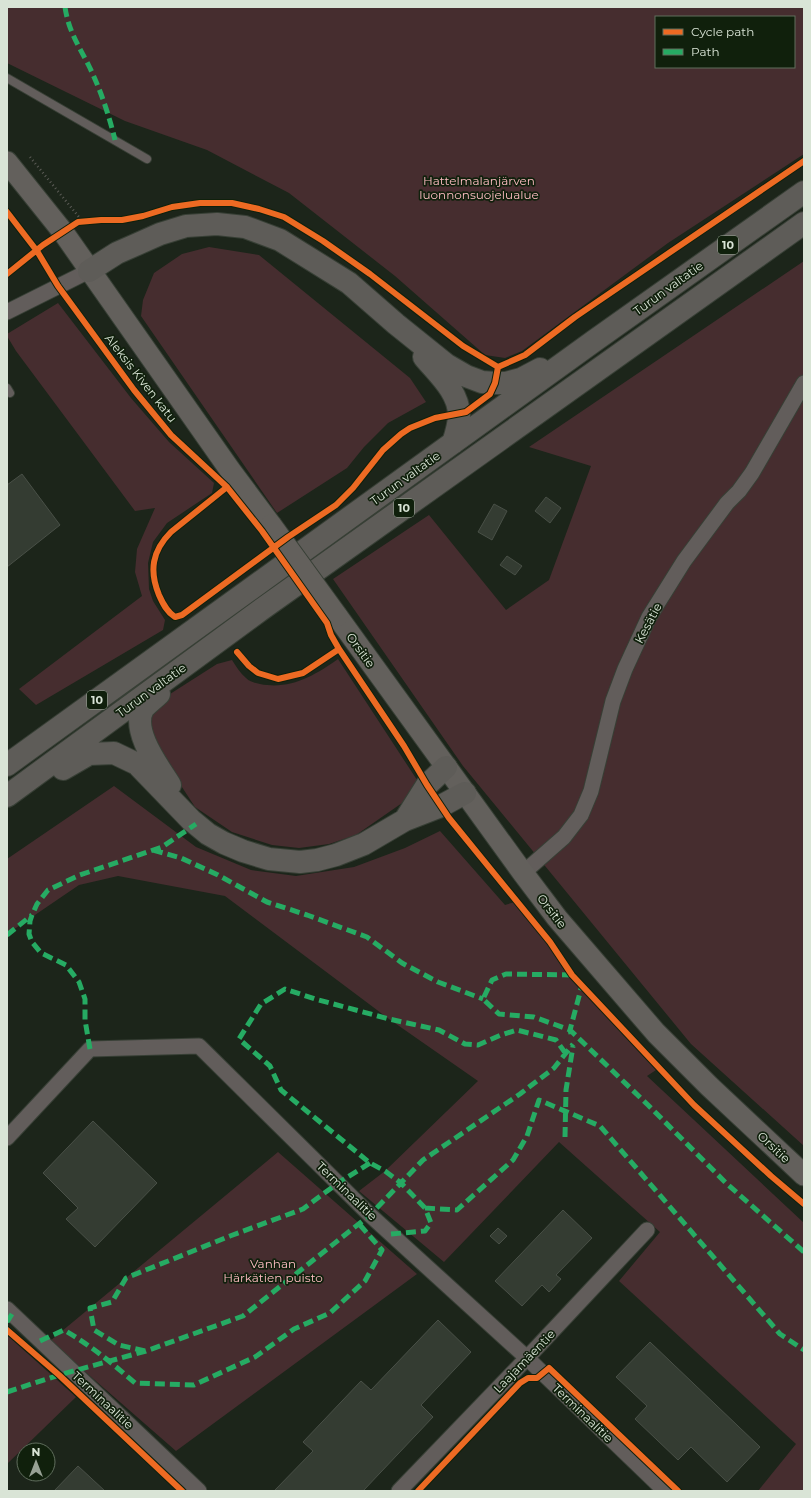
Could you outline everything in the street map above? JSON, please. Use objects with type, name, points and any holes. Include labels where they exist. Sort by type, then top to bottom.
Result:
[{"type":"highway","name":"Turun valtatie","points":[[7,765],[594,341],[804,192]]},
{"type":"highway","name":"Turun valtatie","points":[[7,796],[262,609],[804,223]]},
{"type":"highway","points":[[89,271],[117,253],[160,234],[186,226],[217,224],[245,227],[280,240],[319,264],[348,283],[447,365],[466,376],[482,382],[506,383],[521,379],[594,341]]},
{"type":"highway","points":[[396,324],[453,392],[459,414],[458,428],[453,443]]},
{"type":"highway","points":[[191,820],[151,754],[142,736],[140,718],[144,708],[166,687],[192,668],[262,609]]},
{"type":"highway","points":[[7,810],[62,769],[89,754],[114,753],[137,764],[191,820],[213,837],[243,851],[269,859],[300,862],[317,860],[336,855],[364,844],[406,820],[441,806],[465,793]]},
{"type":"highway","points":[[406,820],[427,785],[446,767]]},
{"type":"main road","name":"Aleksis Kiven katu","points":[[7,162],[63,232],[230,470],[337,616]]},
{"type":"main road","name":"Orsitie","points":[[337,616],[523,873],[566,929],[656,1033],[708,1086],[804,1174]]},
{"type":"street","points":[[7,312],[89,271]]},
{"type":"street","name":"Kesätie","points":[[523,873],[564,837],[581,815],[591,791],[613,701],[625,669],[649,617],[684,561],[727,503],[739,491],[752,474],[771,438],[804,383]]},
{"type":"street","name":"Terminaalitie","points":[[7,1138],[90,1049],[199,1046],[370,1215],[527,1358],[665,1491]]},
{"type":"street","name":"Laajamäentie","points":[[399,1491],[648,1230]]},
{"type":"street","name":"Terminaalitie","points":[[7,1309],[199,1491]]},
{"type":"lane","points":[[7,78],[147,159]]},
{"type":"path","points":[[30,156],[86,221]]},
{"type":"path","points":[[63,232],[78,222],[86,221]]},
{"type":"green space","name":"Hattelmalanjärven luonnonsuojelualue","points":[[7,7],[804,7],[804,154],[668,243],[522,351],[505,358],[485,355],[395,276],[289,193],[207,150],[125,121],[7,63]]},
{"type":"green space","points":[[209,247],[259,255],[410,378],[426,402],[388,423],[364,447],[347,468],[277,513],[141,316],[143,300],[154,273],[182,254]]},
{"type":"green space","points":[[804,261],[804,1146],[691,1044],[463,766],[333,579],[429,515],[506,610],[549,580],[591,466],[529,447]]},
{"type":"green space","points":[[58,303],[131,398],[169,442],[214,483],[212,493],[167,523],[153,542],[148,563],[149,589],[153,601],[165,620],[163,630],[36,705],[19,689],[142,596],[135,572],[137,549],[155,508],[135,511],[16,351],[7,336],[7,334]]},
{"type":"green space","points":[[338,659],[419,783],[415,794],[356,835],[329,844],[299,848],[272,845],[232,832],[195,807],[150,738],[151,718],[155,709],[170,694],[217,664],[232,660],[242,674],[251,681],[260,684],[281,685],[292,683],[311,676]]},
{"type":"green space","points":[[114,786],[196,847],[251,870],[296,876],[354,867],[405,848],[440,831],[505,905],[518,901],[550,942],[572,975],[659,1068],[647,1076],[804,1223],[804,1491],[758,1491],[796,1444],[619,1281],[660,1232],[559,1142],[444,1262],[359,1191],[385,1171],[478,1081],[389,1019],[225,896],[118,876],[79,885],[7,934],[7,859]]},
{"type":"green space","name":"Vanhan Härkätien puisto","points":[[278,1152],[417,1274],[176,1451],[50,1341]]},
{"type":"green space","points":[[7,1335],[76,1397],[30,1442],[16,1442],[16,1455],[7,1464]]},
{"type":"building","points":[[22,474],[60,525],[7,567],[7,485]]},
{"type":"building","points":[[546,497],[561,508],[550,523],[535,511]]},
{"type":"building","points":[[494,504],[507,511],[492,540],[478,532]]},
{"type":"building","points":[[507,556],[522,566],[515,575],[500,565]]},
{"type":"building","points":[[93,1121],[157,1183],[95,1247],[66,1219],[78,1208],[43,1173]]},
{"type":"building","points":[[563,1210],[592,1238],[556,1275],[561,1279],[549,1292],[542,1285],[522,1306],[495,1281]]},
{"type":"building","points":[[498,1228],[507,1236],[499,1244],[490,1236]]},
{"type":"building","points":[[438,1320],[471,1352],[421,1405],[433,1417],[363,1491],[274,1491],[313,1451],[303,1442],[361,1381],[371,1390]]},
{"type":"building","points":[[650,1342],[760,1447],[727,1482],[691,1447],[678,1460],[635,1419],[647,1406],[616,1377]]},
{"type":"building","points":[[78,1466],[105,1491],[54,1491]]},
{"type":"marked path","points":[[65,7],[71,30],[100,92],[115,140]]},
{"type":"marked path","points":[[90,1049],[85,1020],[85,999],[79,982],[66,965],[41,953],[32,942],[29,934],[30,921],[37,904],[48,890],[80,875],[162,847],[196,824]]},
{"type":"marked path","points":[[153,850],[181,858],[218,875],[267,902],[367,937],[402,963],[438,982],[483,999]]},
{"type":"marked path","points":[[7,935],[32,915]]},
{"type":"marked path","points":[[572,975],[506,974],[492,980],[483,999],[499,1014],[534,1017],[570,1030],[726,1183],[804,1252]]},
{"type":"marked path","points":[[571,1034],[570,1030],[582,985]]},
{"type":"marked path","points":[[391,1234],[425,1231],[431,1223],[425,1208],[401,1183],[385,1171],[370,1163],[281,1090],[270,1066],[239,1039],[261,1004],[285,989],[315,999],[389,1019],[439,1030],[465,1044],[478,1045],[517,1030],[556,1040],[566,1054]]},
{"type":"marked path","points":[[7,1392],[59,1375],[146,1351],[243,1316],[370,1215],[423,1160],[520,1094],[554,1068],[573,1044]]},
{"type":"marked path","points":[[565,1137],[566,1090],[573,1046]]},
{"type":"marked path","points":[[425,1208],[457,1210],[513,1160],[527,1136],[539,1100],[600,1126],[780,1334],[804,1350]]},
{"type":"marked path","points":[[145,1351],[119,1345],[94,1330],[90,1308],[112,1302],[126,1278],[230,1236],[303,1209],[338,1183],[370,1163]]},
{"type":"marked path","points":[[40,1341],[64,1330],[101,1355],[135,1383],[194,1385],[255,1357],[294,1329],[330,1313],[365,1281],[382,1250],[360,1225]]},
{"type":"marked path","points":[[7,1322],[12,1314]]},
{"type":"cycle path","points":[[7,274],[43,245],[78,222],[122,220],[143,216],[172,207],[200,203],[232,203],[259,209],[284,217],[323,241],[370,274],[463,346],[498,367],[525,355],[575,317],[804,161]]},
{"type":"cycle path","points":[[7,212],[37,251],[58,286],[134,390],[171,435],[227,487],[262,531],[327,623],[331,635],[339,649],[404,746],[449,818],[550,942],[572,975],[694,1105],[771,1176],[804,1204]]},
{"type":"cycle path","points":[[227,487],[171,532],[160,546],[156,554],[153,570],[156,586],[166,608],[175,617],[182,615],[288,537],[336,505],[353,488],[383,450],[401,434],[410,428],[435,418],[466,412],[490,394],[495,383],[498,367]]},
{"type":"cycle path","points":[[237,652],[249,666],[258,673],[278,679],[303,673],[339,649]]},
{"type":"cycle path","points":[[7,1330],[59,1375],[182,1491]]},
{"type":"cycle path","points":[[418,1491],[520,1383],[528,1378],[537,1378],[549,1368],[678,1491]]}]
